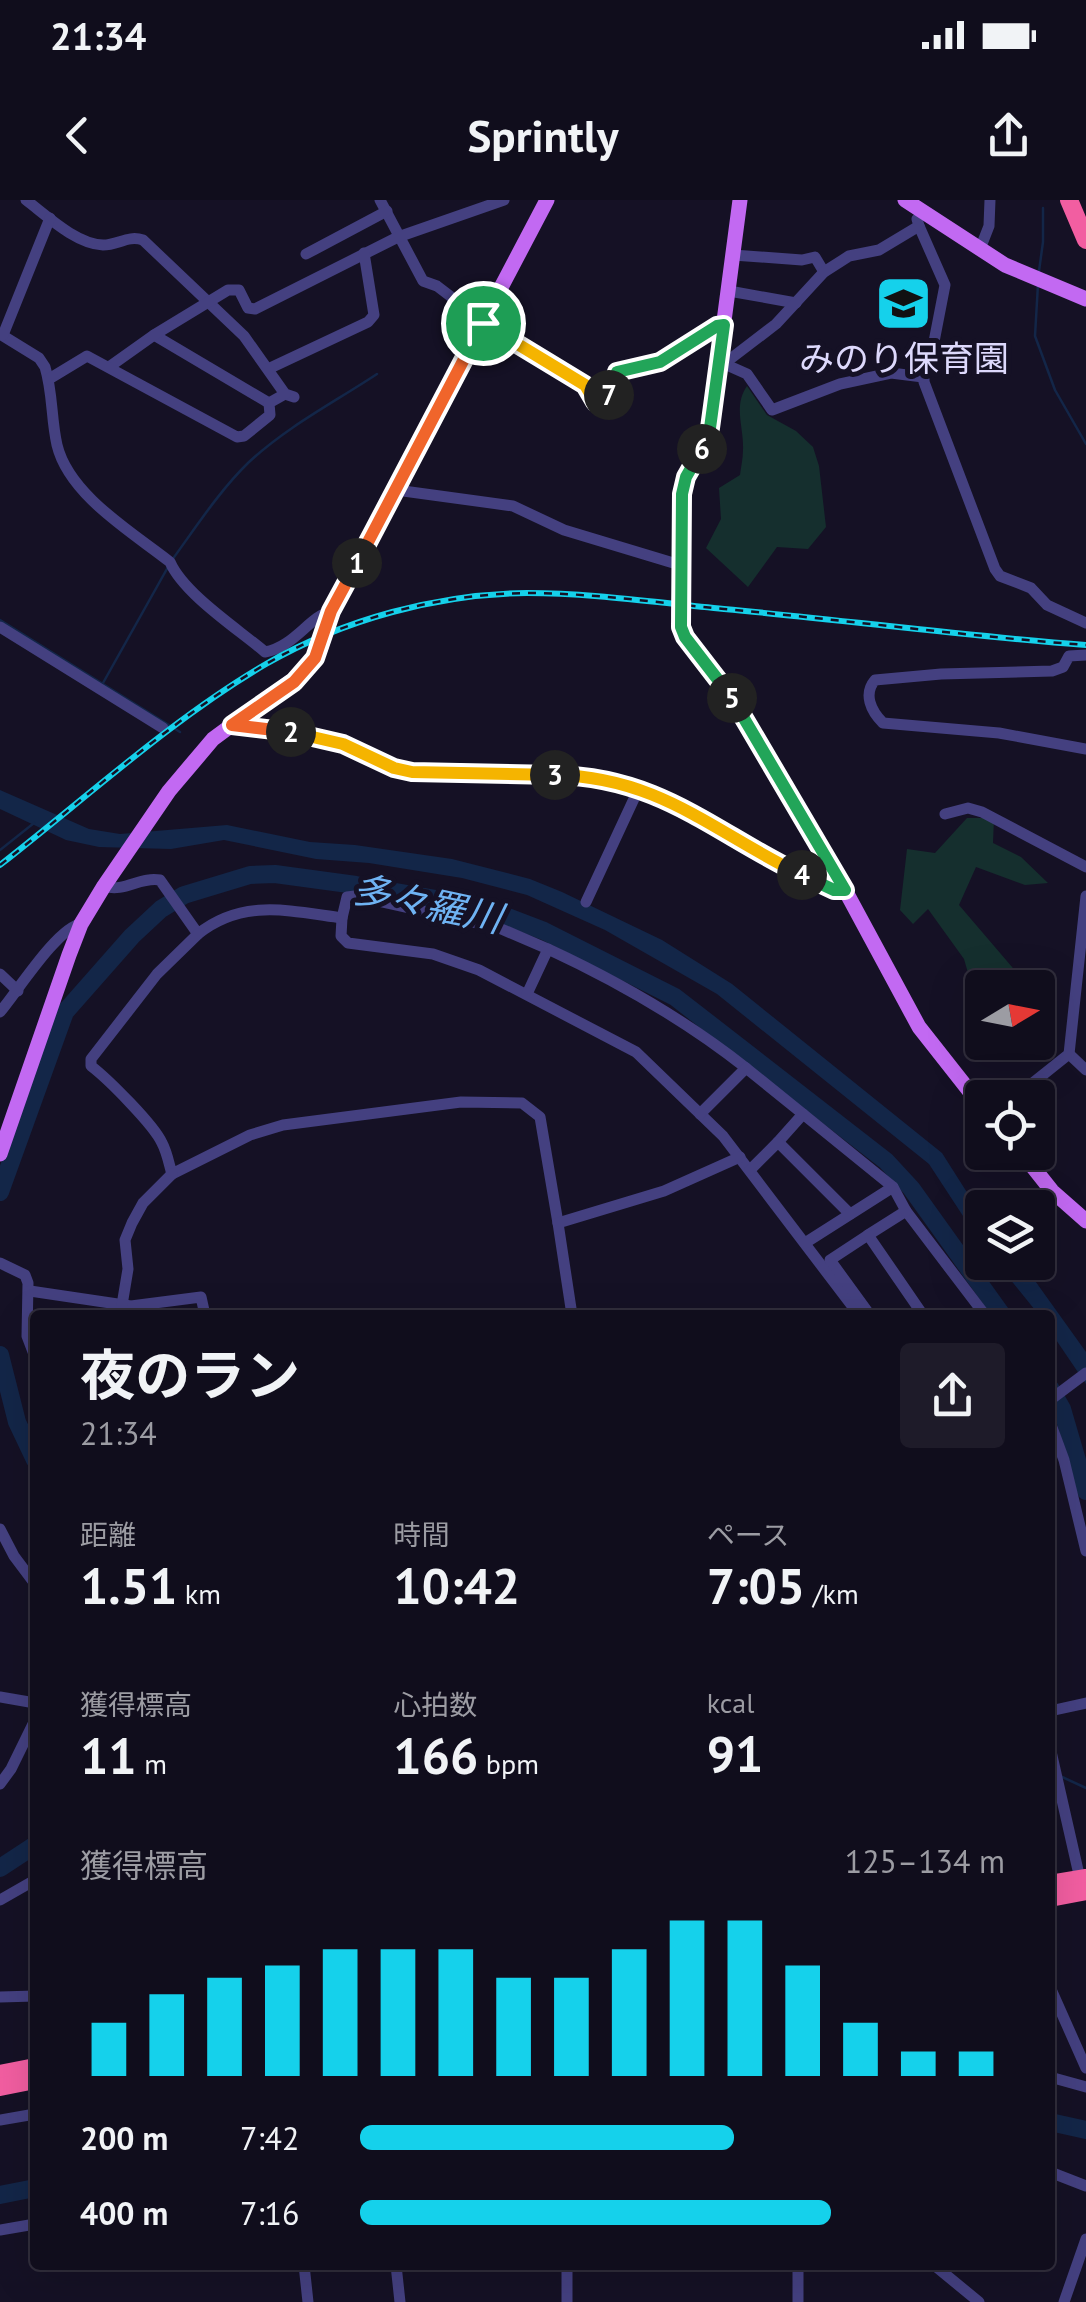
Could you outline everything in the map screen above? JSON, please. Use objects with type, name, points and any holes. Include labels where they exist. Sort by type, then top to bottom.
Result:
[{"type":"highway","points":[[1069,200],[1086,240]]},
{"type":"highway","points":[[1055,1884],[1084,1883]]},
{"type":"highway","points":[[1055,1896],[1084,1883]]},
{"type":"highway","points":[[0,2074],[30,2069]]},
{"type":"highway","points":[[0,2087],[30,2081]]},
{"type":"main road","points":[[0,1154],[82,924],[140,831],[213,739],[305,671],[320,647],[331,611],[547,200]]},
{"type":"main road","points":[[740,200],[723,363],[710,428],[682,494],[679,615],[685,637],[740,709],[919,1027],[965,1085]]},
{"type":"main road","points":[[914,212],[1032,276],[1083,297]]},
{"type":"main road","points":[[1035,1170],[1086,1220]]},
{"type":"street","points":[[26,200],[90,242],[103,245],[132,237],[143,240],[244,336],[290,395],[270,403]]},
{"type":"street","points":[[109,367],[208,300],[234,288],[248,308],[256,309],[398,237],[504,200]]},
{"type":"street","points":[[980,249],[990,226],[990,200]]},
{"type":"street","points":[[306,254],[383,205],[422,281],[448,294],[483,323],[585,385],[595,402],[609,395],[617,372],[660,362],[724,325]]},
{"type":"street","points":[[924,376],[891,373],[840,384],[772,410],[747,374],[723,363],[776,324],[824,272],[849,256],[888,246],[914,212],[945,285],[924,376],[932,410],[958,465],[994,569],[1000,576],[1031,588],[1047,605],[1086,623]]},
{"type":"street","points":[[50,218],[2,334],[39,358],[49,379],[57,445],[80,489],[170,562],[175,575],[265,652],[277,650],[331,611]]},
{"type":"street","points":[[268,370],[374,316],[364,253]]},
{"type":"street","points":[[733,255],[802,260],[815,257],[824,272]]},
{"type":"street","points":[[728,292],[796,302]]},
{"type":"street","points":[[154,335],[270,403]]},
{"type":"street","points":[[49,379],[87,356],[237,436],[244,436],[270,415],[270,403]]},
{"type":"street","points":[[396,490],[513,506],[564,530],[680,564]]},
{"type":"street","points":[[0,628],[162,728]]},
{"type":"street","points":[[1086,655],[1069,656],[1064,667],[1052,671],[875,680],[868,696],[883,723],[998,733],[1086,749]]},
{"type":"street","points":[[232,725],[323,738],[412,772],[592,776],[639,788],[696,813],[759,854],[834,890],[845,890]]},
{"type":"street","points":[[586,902],[639,788]]},
{"type":"street","points":[[945,814],[968,808],[982,812],[1086,867]]},
{"type":"street","points":[[104,886],[118,889],[155,878],[170,892],[198,934]]},
{"type":"street","points":[[1037,1080],[1070,1054],[1080,1010],[1086,896]]},
{"type":"street","points":[[855,1310],[740,1157],[636,1052],[489,974],[433,954],[348,943],[341,936],[347,897],[499,928],[618,982],[669,1012],[746,1068],[892,1187],[981,1310]]},
{"type":"street","points":[[172,1174],[161,1139],[118,1088],[91,1066],[91,1059],[157,974],[217,919],[273,909],[342,918]]},
{"type":"street","points":[[0,1012],[60,938],[74,925],[82,924]]},
{"type":"street","points":[[527,994],[548,949]]},
{"type":"street","points":[[0,974],[18,991]]},
{"type":"street","points":[[1070,1054],[1086,1070]]},
{"type":"street","points":[[700,1114],[746,1068]]},
{"type":"street","points":[[122,1305],[128,1270],[125,1240],[143,1203],[172,1174],[250,1135],[284,1125],[461,1102],[522,1103],[540,1117],[571,1310]]},
{"type":"street","points":[[750,1170],[803,1114]]},
{"type":"street","points":[[778,1142],[850,1214]]},
{"type":"street","points":[[558,1224],[664,1191],[740,1157]]},
{"type":"street","points":[[805,1243],[892,1187]]},
{"type":"street","points":[[866,1310],[830,1260],[906,1210]]},
{"type":"street","points":[[868,1235],[920,1310]]},
{"type":"street","points":[[0,1263],[25,1275],[30,1291],[30,1344]]},
{"type":"street","points":[[30,1291],[122,1305],[200,1297],[204,1310]]},
{"type":"street","points":[[1055,1397],[1082,1377]]},
{"type":"street","points":[[1055,1436],[1069,1475],[1086,1550]]},
{"type":"street","points":[[0,1529],[30,1577]]},
{"type":"street","points":[[0,1697],[30,1701]]},
{"type":"street","points":[[1055,1710],[1086,1703]]},
{"type":"street","points":[[0,1784],[30,1730]]},
{"type":"street","points":[[1055,1768],[1084,1883]]},
{"type":"street","points":[[0,1900],[30,1883]]},
{"type":"street","points":[[17,1890],[30,1894]]},
{"type":"street","points":[[0,1997],[30,1996]]},
{"type":"street","points":[[1055,1998],[1086,2068]]},
{"type":"street","points":[[1055,2078],[1086,2087]]},
{"type":"street","points":[[0,2120],[30,2115]]},
{"type":"street","points":[[1055,2174],[1086,2186]]},
{"type":"street","points":[[0,2230],[30,2225]]},
{"type":"street","points":[[1064,2302],[1086,2239]]},
{"type":"street","points":[[305,2270],[308,2302]]},
{"type":"street","points":[[397,2270],[400,2302]]},
{"type":"street","points":[[566,2302],[567,2270]]},
{"type":"street","points":[[798,2270],[798,2302]]},
{"type":"street","points":[[940,2270],[979,2302]]},
{"type":"green space","points":[[747,386],[767,415],[796,431],[813,447],[826,527],[808,549],[777,547],[748,587],[706,548],[721,519],[719,488],[740,475],[740,409]]},
{"type":"green space","points":[[967,818],[994,818],[993,843],[1021,857],[1048,883],[1025,885],[976,867],[959,905],[1014,970],[967,970],[964,959],[928,909],[913,924],[900,910],[907,849],[935,853]]},
{"type":"water","points":[[0,790],[89,829],[120,834],[227,825],[310,842],[452,859],[530,879],[562,892],[662,940],[732,984],[942,1153],[965,1190],[965,1219],[929,1164],[717,994],[605,930],[527,895],[462,878],[316,859],[224,840],[171,849],[99,847],[66,840],[0,809]]},
{"type":"water","points":[[1011,1280],[1034,1280],[1086,1352],[1086,1384],[1055,1338],[1055,1310],[1035,1310]]},
{"type":"waterway","points":[[1039,271],[1043,208]]},
{"type":"waterway","points":[[1038,284],[1035,336],[1055,390],[1086,444]]},
{"type":"waterway","points":[[172,560],[249,462],[295,426],[377,374]]},
{"type":"waterway","points":[[103,683],[168,567]]},
{"type":"waterway","points":[[0,620],[180,732]]},
{"type":"waterway","points":[[0,850],[34,823]]},
{"type":"waterway","name":"多々羅川","points":[[0,1192],[65,1012],[161,909],[184,895],[250,875],[275,874],[495,912],[544,931],[675,997],[886,1161],[911,1188],[998,1310]]},
{"type":"waterway","name":"多々羅川","points":[[0,1355],[17,1422],[30,1449]]},
{"type":"waterway","name":"多々羅川","points":[[1055,1397],[1086,1491]]},
{"type":"waterway","points":[[1060,1776],[1086,1788]]},
{"type":"waterway","name":"多々羅川","points":[[0,1868],[30,1848]]},
{"type":"waterway","points":[[1055,2123],[1086,2130]]},
{"type":"waterway","points":[[0,2195],[30,2189]]},
{"type":"railway","points":[[0,865],[163,734],[231,685],[327,634],[426,604],[493,594],[576,595],[1086,645]]},
{"type":"place","name":"みのり保育園","points":[[904,303]]},
{"type":"route","points":[[483,323],[585,385],[595,402],[609,395],[617,372],[622,369],[660,362],[724,325],[710,428],[682,494],[681,627],[740,709],[845,890],[842,892],[759,854],[696,813],[620,781],[592,776],[412,772],[323,738],[232,725],[294,682],[315,658],[331,611],[483,323]]}]
